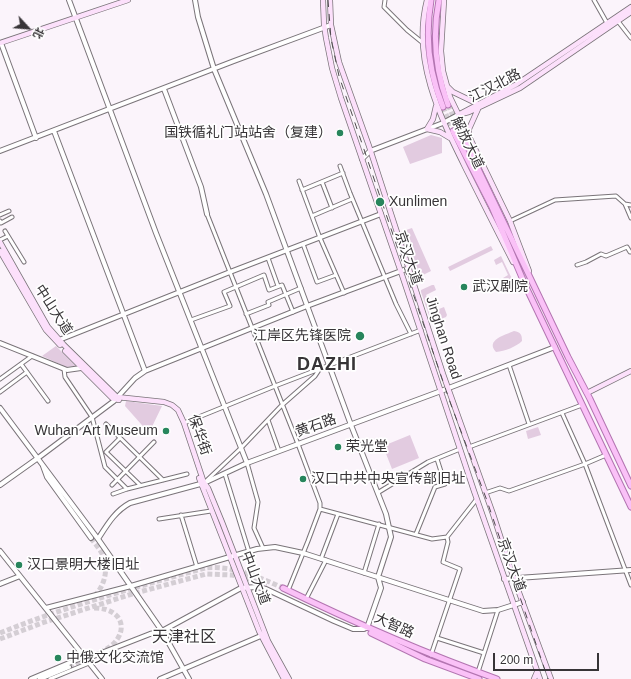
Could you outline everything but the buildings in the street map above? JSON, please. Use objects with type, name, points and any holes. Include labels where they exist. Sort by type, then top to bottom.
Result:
[{"type":"main road","points":[[1,43],[128,0]]},
{"type":"main road","name":"京汉大道","points":[[323,0],[324,28],[332,68],[421,330],[476,500],[540,679]]},
{"type":"main road","name":"Jinghan Road","points":[[330,0],[332,26],[339,62],[448,388],[550,678]]},
{"type":"main road","name":"解放大道","points":[[427,0],[423,21],[425,66],[443,123],[526,287],[631,507]]},
{"type":"main road","name":"解放大道","points":[[431,0],[428,41],[436,91],[445,106],[438,71],[436,41],[439,0]]},
{"type":"main road","name":"解放大道","points":[[444,0],[441,51],[446,86],[458,115],[510,221],[536,288]]},
{"type":"main road","name":"江汉北路","points":[[458,115],[520,88],[617,19],[631,7]]},
{"type":"main road","name":"江汉北路","points":[[478,106],[517,84],[607,23],[631,12]]},
{"type":"main road","points":[[446,86],[453,92],[478,106],[469,129],[469,137]]},
{"type":"main road","points":[[436,102],[433,119],[427,129],[446,135],[452,140]]},
{"type":"main road","name":"解放大道","points":[[459,129],[631,486]]},
{"type":"main road","name":"解放大道","points":[[453,131],[492,207],[526,287]]},
{"type":"main road","name":"中山大道","points":[[0,241],[48,328],[82,366]]},
{"type":"main road","name":"中山大道","points":[[0,251],[46,330],[116,398]]},
{"type":"main road","points":[[587,393],[631,371]]},
{"type":"main road","name":"保华街","points":[[116,398],[164,402],[172,405],[178,410],[184,423],[202,483]]},
{"type":"main road","name":"保华街","points":[[116,398],[163,404],[170,407],[179,417],[202,483]]},
{"type":"main road","name":"中山大道","points":[[202,483],[241,588],[284,679]]},
{"type":"main road","name":"中山大道","points":[[202,483],[208,488],[236,556],[263,635],[289,679]]},
{"type":"main road","name":"大智路","points":[[285,589],[425,659],[479,679]]},
{"type":"main road","name":"大智路","points":[[285,589],[366,629],[497,679]]},
{"type":"main road","points":[[534,679],[537,672]]},
{"type":"street","points":[[69,0],[247,463],[258,502],[254,528],[263,548]]},
{"type":"street","points":[[195,0],[198,17],[214,69],[266,194],[351,425],[386,514],[391,537],[378,577],[381,588],[366,629]]},
{"type":"street","points":[[385,0],[384,7],[407,30],[423,43]]},
{"type":"street","points":[[594,0],[607,23]]},
{"type":"street","points":[[617,19],[631,38]]},
{"type":"street","points":[[0,151],[214,69],[332,26]]},
{"type":"street","points":[[1,43],[36,138]]},
{"type":"street","points":[[164,88],[201,187],[207,214],[320,503],[320,509],[303,553],[285,589]]},
{"type":"street","points":[[362,159],[370,151],[443,123],[458,115]]},
{"type":"street","points":[[54,131],[145,371]]},
{"type":"street","points":[[340,166],[385,278],[411,334]]},
{"type":"street","points":[[302,190],[343,173]]},
{"type":"street","points":[[299,181],[320,238],[344,293]]},
{"type":"street","points":[[322,182],[332,208]]},
{"type":"street","points":[[510,221],[549,202],[559,199],[616,196],[625,204],[631,218]]},
{"type":"street","points":[[312,216],[352,199]]},
{"type":"street","points":[[625,204],[631,205]]},
{"type":"street","points":[[0,215],[9,211]]},
{"type":"street","points":[[59,340],[381,214]]},
{"type":"street","points":[[0,220],[1,223],[12,217]]},
{"type":"street","points":[[5,231],[24,262]]},
{"type":"street","points":[[0,241],[8,236]]},
{"type":"street","points":[[303,244],[317,282],[336,275]]},
{"type":"street","points":[[577,265],[601,254],[606,256],[629,247],[631,252]]},
{"type":"street","points":[[268,258],[278,286]]},
{"type":"street","points":[[0,485],[92,417],[116,398],[135,378],[145,371],[307,306],[409,268]]},
{"type":"street","points":[[191,320],[230,306],[224,292],[264,275],[269,290],[282,285],[293,312]]},
{"type":"street","points":[[246,314],[269,305],[268,302],[301,288]]},
{"type":"street","points":[[184,423],[275,386],[421,330]]},
{"type":"street","points":[[0,343],[67,370],[82,366]]},
{"type":"street","name":"黄石路","points":[[98,539],[114,515],[127,505],[202,483],[247,463],[441,391],[554,347]]},
{"type":"street","points":[[0,379],[32,356]]},
{"type":"street","points":[[22,364],[48,402]]},
{"type":"street","points":[[509,365],[529,424]]},
{"type":"street","points":[[64,369],[65,377],[92,417],[105,467],[127,489]]},
{"type":"street","points":[[202,483],[241,448],[282,405],[315,376],[319,370]]},
{"type":"street","points":[[0,392],[27,372]]},
{"type":"street","points":[[469,447],[582,405]]},
{"type":"street","points":[[0,408],[98,539],[131,586],[162,631],[189,679]]},
{"type":"street","points":[[562,413],[585,464],[631,585]]},
{"type":"street","points":[[268,420],[279,451]]},
{"type":"street","points":[[106,424],[163,480]]},
{"type":"street","points":[[120,438],[106,452],[140,486]]},
{"type":"street","points":[[112,485],[154,442]]},
{"type":"street","points":[[378,492],[428,462],[460,449]]},
{"type":"street","points":[[485,493],[500,488],[509,491],[606,455]]},
{"type":"street","points":[[416,534],[435,487],[445,484],[437,459]]},
{"type":"street","points":[[42,464],[46,476],[91,538]]},
{"type":"street","points":[[113,494],[187,474]]},
{"type":"street","points":[[225,474],[250,552]]},
{"type":"street","points":[[320,509],[432,539],[447,537],[476,500]]},
{"type":"street","points":[[159,519],[212,511]]},
{"type":"street","points":[[306,599],[324,560],[338,514]]},
{"type":"street","points":[[181,515],[197,567]]},
{"type":"street","points":[[364,573],[379,524]]},
{"type":"street","points":[[431,655],[460,569],[443,562],[448,542],[447,537]]},
{"type":"street","points":[[46,608],[131,586],[229,557],[263,548],[275,547],[303,553],[482,611],[498,610],[523,602]]},
{"type":"street","points":[[0,551],[2,556],[20,576],[102,679]]},
{"type":"street","points":[[504,579],[514,577],[631,570]]},
{"type":"street","points":[[0,584],[20,576]]},
{"type":"street","name":"大智路","points":[[241,588],[257,587],[353,629],[366,629]]},
{"type":"street","points":[[50,679],[150,634],[162,631],[241,588]]},
{"type":"street","points":[[478,672],[498,610]]},
{"type":"street","points":[[160,679],[263,635]]},
{"type":"street","points":[[437,638],[484,653]]},
{"type":"street","points":[[31,679],[81,658],[88,661]]},
{"type":"street","points":[[40,679],[69,666]]},
{"type":"shaded area","points":[[431,135],[442,138],[442,153],[410,164],[403,147]]},
{"type":"shaded area","points":[[412,228],[431,271],[419,277],[419,274],[415,275],[400,232]]},
{"type":"shaded area","points":[[491,246],[493,250],[450,271],[448,267]]},
{"type":"shaded area","points":[[501,256],[512,279],[505,282],[503,278],[508,275],[502,262],[496,265],[494,260]]},
{"type":"shaded area","points":[[434,285],[436,290],[426,295],[434,311],[444,307],[447,315],[446,317],[433,322],[431,321],[421,292],[421,290]]},
{"type":"shaded area","points":[[514,331],[521,334],[522,341],[517,345],[503,351],[496,352],[493,348],[494,341],[501,336]]},
{"type":"shaded area","points":[[56,346],[76,366],[66,367],[42,356]]},
{"type":"shaded area","points":[[126,401],[162,406],[149,433],[125,406]]},
{"type":"shaded area","points":[[538,427],[541,435],[528,439],[526,431]]},
{"type":"shaded area","points":[[410,435],[419,458],[392,469],[383,446]]},
{"type":"tunnel","points":[[448,105],[459,129]]},
{"type":"tunnel","points":[[443,107],[453,131]]},
{"type":"tunnel","points":[[91,538],[102,554],[106,567],[103,584],[93,597]]},
{"type":"tunnel","points":[[0,633],[76,606],[205,568],[225,568],[235,570],[255,576],[283,588]]},
{"type":"tunnel","points":[[0,639],[42,623],[132,594],[206,574],[232,575],[267,584]]},
{"type":"tunnel","points":[[94,608],[105,609],[114,613],[119,618],[121,625],[117,640],[101,652]]},
{"type":"tunnel","points":[[69,667],[89,658]]},
{"type":"railway","points":[[328,0],[331,39],[339,76],[450,402],[486,498],[548,679]]},
{"type":"place","name":"国铁循礼门站站舍（复建）","points":[[340,133]]},
{"type":"place","name":"Xunlimen","points":[[380,202]]},
{"type":"place","name":"武汉剧院","points":[[464,287]]},
{"type":"place","name":"江岸区先锋医院","points":[[360,336]]},
{"type":"place","name":"Wuhan Art Museum","points":[[166,431]]},
{"type":"place","name":"荣光堂","points":[[338,447]]},
{"type":"place","name":"汉口中共中央宣传部旧址","points":[[303,479]]},
{"type":"place","name":"汉口景明大楼旧址","points":[[19,565]]},
{"type":"place","name":"中俄文化交流馆","points":[[58,658]]},
{"type":"district","name":"DAZHI","points":[[327,365]]},
{"type":"district","name":"天津社区","points":[[184,638]]}]
